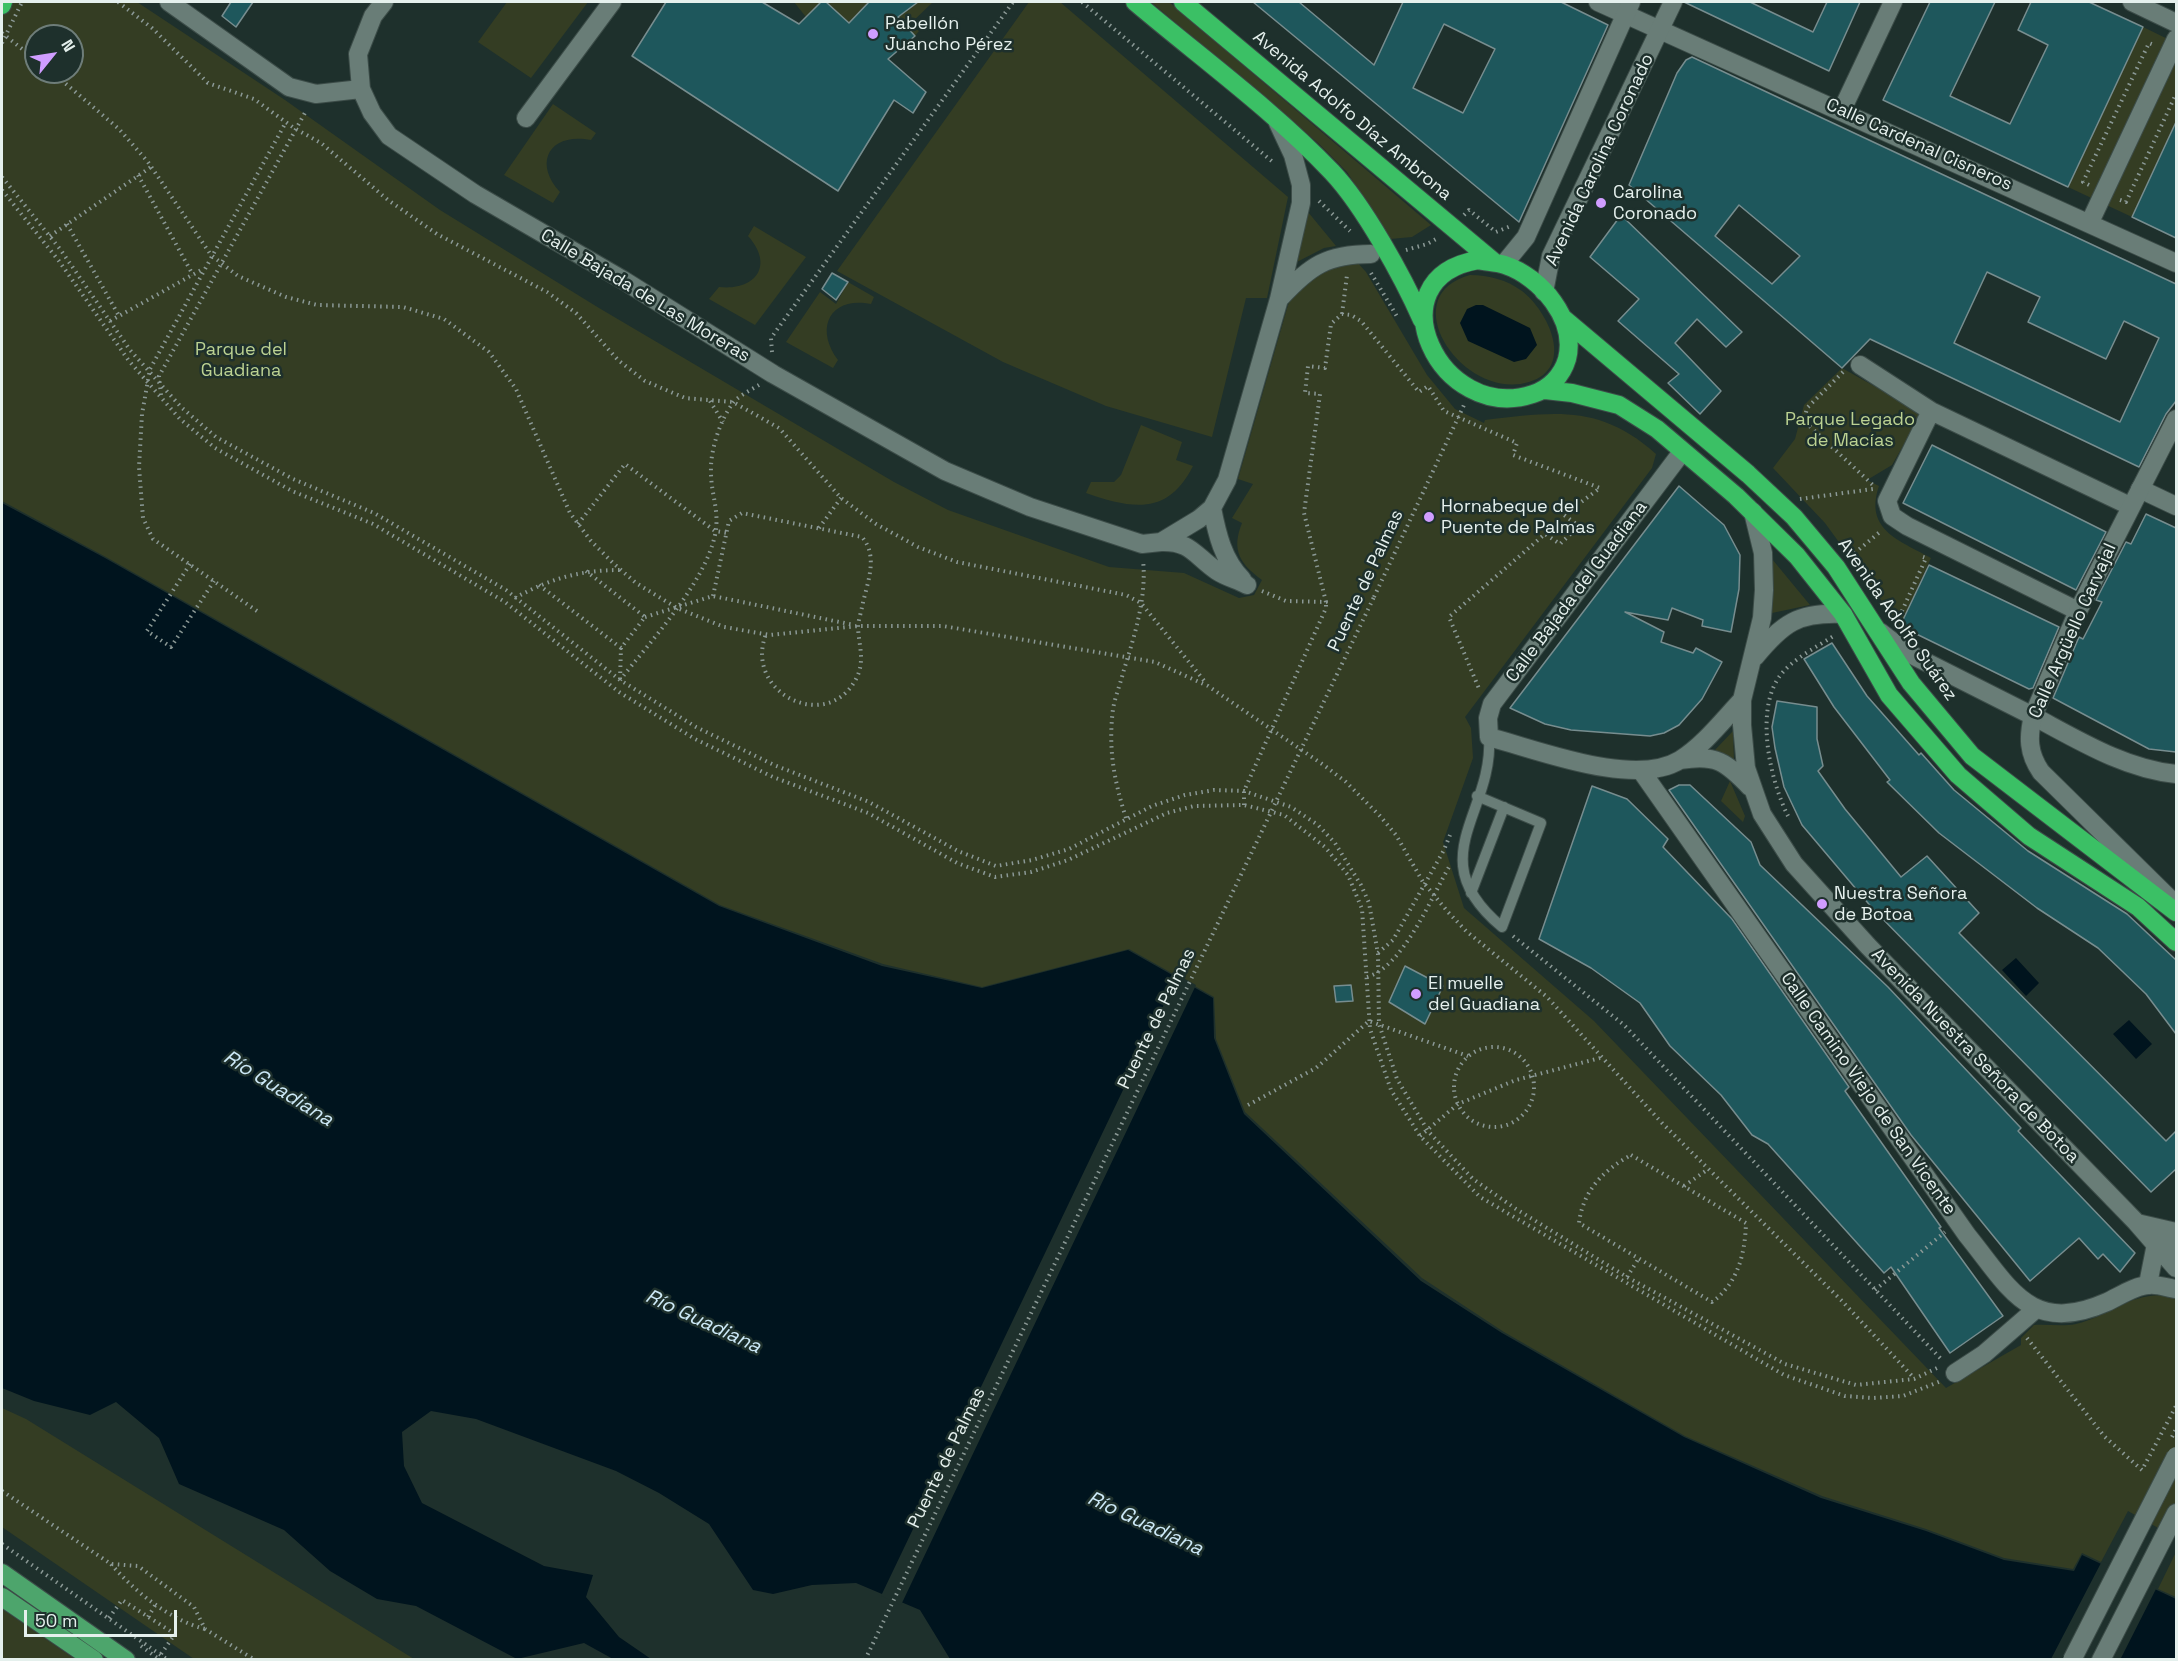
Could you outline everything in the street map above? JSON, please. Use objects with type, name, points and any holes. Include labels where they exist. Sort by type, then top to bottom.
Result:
[{"type":"highway","points":[[1135,2],[1278,123],[1333,173],[1354,200],[1410,293],[1422,320],[1427,341],[1438,362],[1452,377],[1466,401],[1513,398],[1545,390],[1572,393],[1619,405],[1657,429],[1753,512],[1797,556],[1843,614],[1889,695],[1958,775],[2029,836],[2138,908],[2176,942]]},
{"type":"highway","name":"Avenida Adolfo Díaz Ambrona","points":[[1183,2],[1451,227],[1499,264]]},
{"type":"highway","points":[[1422,320],[1425,302],[1432,286],[1447,270],[1470,262],[1499,264],[1518,271],[1544,292],[1564,319],[1569,335],[1569,350],[1564,367],[1545,390]]},
{"type":"highway","name":"Avenida Adolfo Suárez","points":[[1564,319],[1748,474],[1794,517],[1887,629],[1911,683],[1972,756],[2176,912]]},
{"type":"main road","points":[[2,1573],[126,1659]]},
{"type":"main road","points":[[2,1597],[94,1659]]},
{"type":"street","points":[[169,2],[289,87],[316,94],[361,89],[358,54],[373,16],[384,2]]},
{"type":"street","points":[[526,118],[612,2]]},
{"type":"street","points":[[1598,2],[1628,9],[1661,30]]},
{"type":"street","name":"Avenida Carolina Coronado","points":[[1544,292],[1551,256],[1673,2]]},
{"type":"street","points":[[1842,110],[1893,2]]},
{"type":"street","points":[[2132,2],[2176,23]]},
{"type":"street","name":"Avenida Carolina Coronado","points":[[1499,264],[1526,237],[1628,9]]},
{"type":"street","name":"Calle Cardenal Cisneros","points":[[1661,30],[2176,262]]},
{"type":"street","points":[[2091,222],[2176,39]]},
{"type":"street","name":"Calle Bajada de Las Moreras","points":[[361,89],[372,113],[389,136],[475,194],[623,280],[773,374],[945,471],[1030,507],[1142,544],[1176,542],[1190,547],[1218,571],[1247,585]]},
{"type":"street","name":"Calle Bajada de Las Moreras","points":[[1161,542],[1212,508],[1227,480],[1279,299],[1296,227],[1301,185],[1293,155],[1278,123]]},
{"type":"street","name":"Calle Bajada de Las Moreras","points":[[1279,299],[1300,277],[1329,259],[1345,254],[1371,255]]},
{"type":"street","points":[[1860,365],[1931,411],[2130,506]]},
{"type":"street","points":[[1931,411],[1887,501],[1892,516],[1907,526],[2078,611]]},
{"type":"street","name":"Calle Argüello Carvajal","points":[[2176,419],[2078,611],[2033,716],[2028,734],[2030,749],[2041,772],[2109,836],[2176,906]]},
{"type":"street","name":"Calle Bajada del Guadiana","points":[[1492,704],[1682,452]]},
{"type":"street","points":[[2140,489],[2176,506]]},
{"type":"street","points":[[1212,508],[1216,529],[1231,568],[1247,585]]},
{"type":"street","name":"Avenida Nuestra Señora de Botoa","points":[[1753,512],[1764,573],[1762,618],[1743,700],[1743,747],[1752,789],[1762,814],[1794,864],[1868,946],[2136,1222],[2176,1267]]},
{"type":"street","name":"Avenida Nuestra Señora de Botoa","points":[[1754,658],[1789,622],[1804,615],[1843,614]]},
{"type":"street","points":[[1887,629],[1906,652],[2093,748],[2153,772],[2176,774]]},
{"type":"street","points":[[1679,761],[1700,745],[1743,700]]},
{"type":"street","points":[[1492,704],[1488,718],[1489,737],[1611,769],[1642,772],[1679,761],[1701,757],[1712,758],[1726,764],[1752,789]]},
{"type":"street","name":"Calle Camino Viejo de San Vicente","points":[[1642,772],[1958,1222],[2017,1298],[2036,1309],[2059,1316],[2095,1307],[2148,1284]]},
{"type":"street","points":[[2136,1222],[2176,1232]]},
{"type":"street","points":[[2176,1249],[2156,1244],[2148,1284],[2176,1289]]},
{"type":"street","points":[[1951,1369],[1984,1354],[2036,1309]]},
{"type":"street","points":[[2072,1659],[2176,1456]]},
{"type":"street","points":[[2102,1659],[2176,1513]]},
{"type":"lane","points":[[1477,796],[1541,823],[1502,927],[1488,915],[1471,893],[1461,861],[1477,796],[1490,754],[1489,737]]},
{"type":"lane","points":[[1471,893],[1504,807]]},
{"type":"path","points":[[2,43],[22,2]]},
{"type":"path","points":[[118,2],[152,28],[208,83],[254,99],[294,128],[321,143],[388,200],[438,234],[547,292],[576,313],[618,360],[645,381],[685,398],[733,402],[779,428],[841,498],[876,524],[918,547],[957,562],[1126,595],[1141,603],[1208,686]]},
{"type":"path","points":[[620,680],[677,608],[702,568],[716,531],[718,506],[711,472],[714,447],[733,402],[773,374],[771,338],[1013,2]]},
{"type":"path","points":[[1082,2],[1341,220],[1371,255],[1370,272],[1400,322]]},
{"type":"path","points":[[2,33],[24,50]]},
{"type":"path","points":[[66,84],[119,129],[151,167],[211,255],[220,263],[257,286],[286,297],[317,304],[403,307],[444,319],[468,334],[489,352],[516,389],[554,482],[578,524],[591,541],[620,570],[636,583],[677,608],[724,627],[766,634],[858,626],[943,626],[1155,662],[1208,686],[1325,766],[1363,797],[1395,835],[1423,882],[1466,931],[1547,997],[1600,1058],[1707,1170],[1841,1300],[1914,1379]]},
{"type":"path","points":[[161,396],[159,376],[294,128],[316,94]]},
{"type":"path","points":[[257,611],[153,539],[143,518],[139,466],[142,414],[150,369],[203,269],[286,122]]},
{"type":"path","points":[[50,236],[151,167]]},
{"type":"path","points":[[138,175],[193,274]]},
{"type":"path","points":[[2,177],[50,236],[130,350],[150,369],[181,407],[216,437],[293,479],[374,513],[515,598],[620,680],[696,727],[774,765],[869,802],[958,851],[996,866],[1032,860],[1069,849],[1126,818],[1185,795],[1214,790],[1244,791],[1291,807],[1318,825],[1335,843],[1361,885],[1369,903],[1378,954],[1379,1024],[1397,1079],[1428,1131],[1473,1179],[1516,1209],[1628,1277],[1785,1364],[1856,1385],[1914,1379],[1951,1369]]},
{"type":"path","points":[[2,190],[59,261],[129,361],[180,419],[215,448],[292,491],[373,524],[505,602],[619,692],[695,739],[773,777],[868,813],[957,863],[995,877],[1031,872],[1068,860],[1167,813],[1194,806],[1244,805],[1284,815],[1325,848],[1348,875],[1362,909],[1369,1021],[1391,1089],[1420,1136],[1480,1197],[1784,1376],[1845,1396],[1873,1398],[1903,1396],[1927,1388],[1951,1369]]},
{"type":"path","points":[[1427,244],[1451,227],[1469,210],[1496,232],[1509,225],[1526,237]]},
{"type":"path","points":[[68,224],[119,316]]},
{"type":"path","points":[[1244,805],[1244,791],[1326,608],[1304,513],[1320,394],[1305,393],[1308,366],[1325,368],[1331,324],[1342,314],[1348,272],[1371,255]]},
{"type":"path","points":[[110,321],[203,269]]},
{"type":"path","points":[[1342,314],[1351,315],[1361,321],[1419,392],[1428,386],[1444,411],[1517,443],[1513,455],[1600,488],[1564,515],[1579,526],[1560,544],[1545,534],[1449,617],[1482,697],[1492,704]]},
{"type":"path","points":[[1806,505],[1800,499],[1877,488],[1804,422],[1807,408],[1847,368],[1860,365]]},
{"type":"path","points":[[709,401],[723,422]]},
{"type":"path","name":"Puente de Palmas","points":[[865,1659],[1466,401]]},
{"type":"path","points":[[578,524],[625,464],[716,531],[727,533]]},
{"type":"path","points":[[819,528],[841,498]]},
{"type":"path","points":[[713,596],[729,520],[742,513],[862,537],[870,546],[872,558],[858,626],[862,657],[856,680],[845,693],[832,701],[816,705],[800,703],[785,697],[773,686],[765,672],[762,656],[766,634]]},
{"type":"path","points":[[1844,549],[1850,557],[1885,528],[1890,532]]},
{"type":"path","points":[[1126,818],[1114,778],[1111,749],[1114,708],[1145,580],[1142,544]]},
{"type":"path","points":[[1887,629],[1926,558],[1918,554]]},
{"type":"path","points":[[190,564],[147,631],[171,647],[214,581]]},
{"type":"path","points":[[515,598],[539,585],[586,571],[620,570]]},
{"type":"path","points":[[586,571],[645,617]]},
{"type":"path","points":[[539,585],[621,648]]},
{"type":"path","points":[[1247,585],[1287,601],[1326,602]]},
{"type":"path","points":[[620,680],[621,648],[645,617],[713,596],[858,626]]},
{"type":"path","points":[[1378,954],[1393,940],[1423,882],[1444,850],[1452,828]]},
{"type":"path","points":[[1367,977],[1377,974],[1404,946],[1454,860],[1461,861]]},
{"type":"path","points":[[1502,927],[1624,1025],[1951,1369]]},
{"type":"path","points":[[1369,1021],[1468,1056]]},
{"type":"path","points":[[1248,1105],[1316,1068],[1369,1021]]},
{"type":"path","points":[[1505,1048],[1517,1054],[1527,1064],[1532,1076],[1534,1089],[1528,1107],[1515,1121],[1502,1126],[1489,1127],[1476,1123],[1458,1104],[1454,1078],[1459,1066],[1468,1056],[1480,1049],[1505,1048]]},
{"type":"path","points":[[1420,1136],[1458,1104],[1532,1076],[1600,1058]]},
{"type":"path","points":[[1631,1155],[1746,1223],[1745,1248],[1736,1274],[1720,1296],[1712,1302],[1639,1258],[1579,1222],[1580,1210],[1592,1186],[1609,1167],[1631,1155]]},
{"type":"path","points":[[1684,1186],[1707,1170]]},
{"type":"path","points":[[1875,1290],[1958,1222]]},
{"type":"path","points":[[1628,1277],[1639,1258]]},
{"type":"path","points":[[2035,1330],[2026,1338],[2104,1436],[2142,1470],[2176,1406]]},
{"type":"path","points":[[2,1491],[111,1564],[126,1581],[186,1624],[205,1629],[255,1659]]},
{"type":"path","points":[[2,1544],[168,1659]]},
{"type":"path","points":[[111,1564],[138,1566],[194,1607],[205,1629]]},
{"type":"path","points":[[109,1618],[122,1600],[175,1634],[161,1654]]},
{"type":"path","points":[[148,1617],[156,1604]]},
{"type":"green space","name":"Parque del Guadiana","points":[[2,2],[137,2],[285,100],[440,210],[599,308],[894,482],[948,510],[1109,567],[1184,573],[1239,598],[1254,595],[1262,580],[1243,562],[1238,549],[1237,541],[1242,523],[1232,518],[1253,484],[1238,479],[1288,305],[1301,286],[1316,275],[1335,267],[1357,262],[1366,272],[1427,375],[1455,409],[1484,423],[1485,420],[1555,414],[1596,419],[1616,426],[1656,454],[1652,468],[1465,717],[1471,728],[1473,758],[1443,842],[1464,908],[1594,1021],[1946,1388],[2021,1345],[2021,1338],[2034,1325],[2076,1324],[2136,1299],[2161,1295],[2176,1297],[2176,1429],[2174,1434],[2176,1436],[2176,1538],[2128,1511],[2101,1562],[2082,1553],[2073,1569],[2004,1558],[1926,1529],[1822,1496],[1685,1436],[1504,1332],[1422,1278],[1245,1112],[1216,1039],[1214,997],[1129,949],[982,987],[883,964],[720,905],[106,557],[2,501]]},
{"type":"green space","points":[[507,2],[588,2],[531,78],[478,42]]},
{"type":"green space","points":[[794,2],[933,2],[910,24],[919,31],[915,36],[806,17]]},
{"type":"green space","points":[[1029,2],[1060,2],[1288,197],[1267,298],[1246,298],[1212,437],[1106,406],[1003,362],[837,271]]},
{"type":"green space","points":[[1151,2],[1169,2],[1431,225],[1412,237],[1390,239],[1347,172],[1318,143]]},
{"type":"green space","points":[[2143,27],[2176,43],[2176,122],[2132,217],[2068,187]]},
{"type":"green space","points":[[553,104],[596,133],[591,140],[565,140],[550,151],[547,170],[560,192],[553,203],[504,175]]},
{"type":"green space","points":[[1308,212],[1336,246],[1324,248],[1295,263]]},
{"type":"green space","points":[[754,226],[806,257],[755,325],[709,299],[719,287],[743,285],[757,274],[760,257],[748,236]]},
{"type":"green space","points":[[1470,275],[1491,277],[1510,284],[1532,300],[1541,312],[1553,339],[1554,352],[1551,365],[1543,375],[1529,382],[1504,384],[1481,377],[1461,362],[1446,344],[1437,323],[1437,303],[1447,286]]},
{"type":"green space","points":[[848,282],[874,297],[871,304],[845,305],[830,317],[827,337],[838,360],[833,368],[786,342],[820,292],[836,304]]},
{"type":"green space","name":"Parque Legado de Macías","points":[[1842,368],[1922,413],[1892,465],[1867,480],[1879,486],[1876,513],[1887,532],[1931,558],[1900,626],[1825,523],[1773,468],[1795,439],[1804,405]]},
{"type":"green space","points":[[1141,425],[1182,442],[1176,460],[1193,466],[1183,482],[1172,494],[1160,501],[1147,504],[1119,503],[1086,493],[1091,482],[1114,482],[1121,475]]},
{"type":"green space","points":[[1772,559],[1810,605],[1772,613]]},
{"type":"green space","points":[[1733,731],[1734,761],[1714,751]]},
{"type":"green space","points":[[1730,781],[1745,816],[1743,822],[1721,801]]},
{"type":"green space","points":[[2,1408],[26,1419],[414,1659],[194,1659],[2,1527]]},
{"type":"green space","points":[[2176,1552],[2176,1597],[2158,1589]]},
{"type":"green space","points":[[2,1609],[75,1659],[2,1659]]},
{"type":"water","points":[[1483,305],[1530,328],[1537,345],[1526,359],[1514,362],[1468,341],[1460,323],[1467,309]]},
{"type":"water","name":"Río Guadiana","points":[[2,503],[105,558],[719,906],[882,966],[982,988],[1128,950],[1213,998],[1214,1038],[1244,1114],[1421,1281],[1502,1333],[1684,1437],[1821,1498],[1926,1531],[2004,1560],[2074,1571],[2082,1555],[2176,1599],[2176,1659],[950,1659],[920,1610],[856,1583],[812,1585],[773,1594],[753,1590],[709,1524],[659,1493],[616,1471],[476,1419],[431,1411],[402,1432],[404,1466],[422,1503],[544,1566],[593,1575],[586,1597],[619,1637],[651,1659],[613,1659],[584,1643],[517,1659],[416,1606],[377,1599],[330,1571],[284,1530],[179,1484],[159,1438],[116,1402],[90,1415],[34,1401],[2,1388]]},
{"type":"water","points":[[2016,958],[2039,983],[2026,996],[2002,970]]},
{"type":"water","points":[[2129,1020],[2152,1044],[2136,1059],[2113,1034]]},
{"type":"pier","points":[[1178,975],[1196,985],[901,1605],[881,1596]]},
{"type":"pier","points":[[2102,1561],[2157,1587],[2120,1660],[2051,1659]]},
{"type":"building","points":[[231,2],[253,2],[236,27],[222,16]]},
{"type":"building","points":[[666,2],[762,2],[799,24],[821,2],[826,2],[849,23],[869,2],[918,2],[898,17],[915,36],[888,59],[926,92],[913,113],[894,100],[838,191],[632,56]]},
{"type":"building","points":[[1253,2],[1299,2],[1374,65],[1403,2],[1561,2],[1608,25],[1519,222]],"holes":[[[1444,24],[1495,49],[1463,113],[1413,88]]]},
{"type":"building","points":[[1684,2],[1750,2],[1813,32],[1827,2],[1860,2],[1829,71]]},
{"type":"building","points":[[1930,2],[1995,2],[1950,96],[2010,124],[2048,45],[2018,30],[2031,2],[2089,2],[2143,27],[2068,187],[1883,100]]},
{"type":"building","points":[[1692,57],[2176,284],[2176,401],[2166,414],[2139,467],[1870,339],[1842,368],[1629,185],[1677,73],[1686,60]],"holes":[[[1739,205],[1800,256],[1772,284],[1715,236]],[[1987,272],[2040,297],[2028,322],[2106,359],[2124,321],[2159,338],[2120,422],[1954,343]]]},
{"type":"building","points":[[2176,122],[2176,238],[2132,217]]},
{"type":"building","points":[[1621,215],[1742,332],[1726,347],[1697,319],[1675,343],[1721,391],[1700,414],[1668,383],[1679,374],[1618,321],[1639,299],[1590,257]]},
{"type":"building","points":[[832,273],[848,282],[836,300],[822,289]]},
{"type":"building","points":[[1932,445],[2106,532],[2076,590],[1903,503]]},
{"type":"building","points":[[1679,486],[1724,525],[1740,555],[1739,589],[1731,632],[1702,626],[1703,620],[1672,608],[1668,620],[1625,612],[1664,632],[1661,642],[1693,653],[1696,648],[1722,662],[1702,699],[1679,725],[1664,733],[1650,736],[1571,730],[1545,724],[1510,708]]},
{"type":"building","points":[[2146,514],[2176,528],[2176,752],[2149,749],[2053,698],[2079,637],[2083,639],[2102,602],[2096,600],[2126,542],[2131,544]]},
{"type":"building","points":[[1929,565],[2059,627],[2033,688],[2029,689],[1900,626]]},
{"type":"building","points":[[1832,643],[1867,696],[1919,755],[1921,753],[1954,790],[2028,851],[2127,914],[2176,960],[2176,1034],[2146,994],[2098,948],[2037,908],[1939,833],[1887,782],[1890,780],[1834,707],[1804,659]]},
{"type":"building","points":[[1777,701],[1817,707],[1817,739],[1823,766],[1818,771],[1845,809],[1901,877],[1927,856],[1979,913],[1959,933],[2166,1141],[2176,1131],[2176,1169],[2151,1192],[1873,909],[1802,825],[1784,787],[1775,748],[1772,727]]},
{"type":"building","points":[[1679,785],[1690,785],[1751,842],[1760,865],[1888,987],[2021,1128],[2018,1131],[2135,1253],[2120,1272],[2103,1254],[2098,1259],[2079,1238],[2030,1281],[1911,1135],[1669,790]]},
{"type":"building","points":[[1592,786],[1627,799],[1668,839],[1663,847],[1732,919],[1849,1087],[1845,1091],[1941,1227],[1939,1228],[2003,1316],[1950,1353],[1891,1267],[1884,1273],[1768,1144],[1752,1135],[1721,1095],[1670,1046],[1640,1003],[1591,968],[1539,939]]},
{"type":"building","name":"El muelle del Guadiana","points":[[1405,966],[1443,986],[1425,1024],[1389,1002]]},
{"type":"building","points":[[1351,985],[1353,1001],[1336,1002],[1334,986]]},
{"type":"place","name":"Pabellón Juancho Pérez","points":[[873,34]]},
{"type":"place","name":"Carolina Coronado","points":[[1601,203]]},
{"type":"place","name":"Hornabeque del Puente de Palmas","points":[[1429,517]]},
{"type":"place","name":"Nuestra Señora de Botoa","points":[[1822,904]]},
{"type":"place","name":"El muelle del Guadiana","points":[[1416,994]]}]
